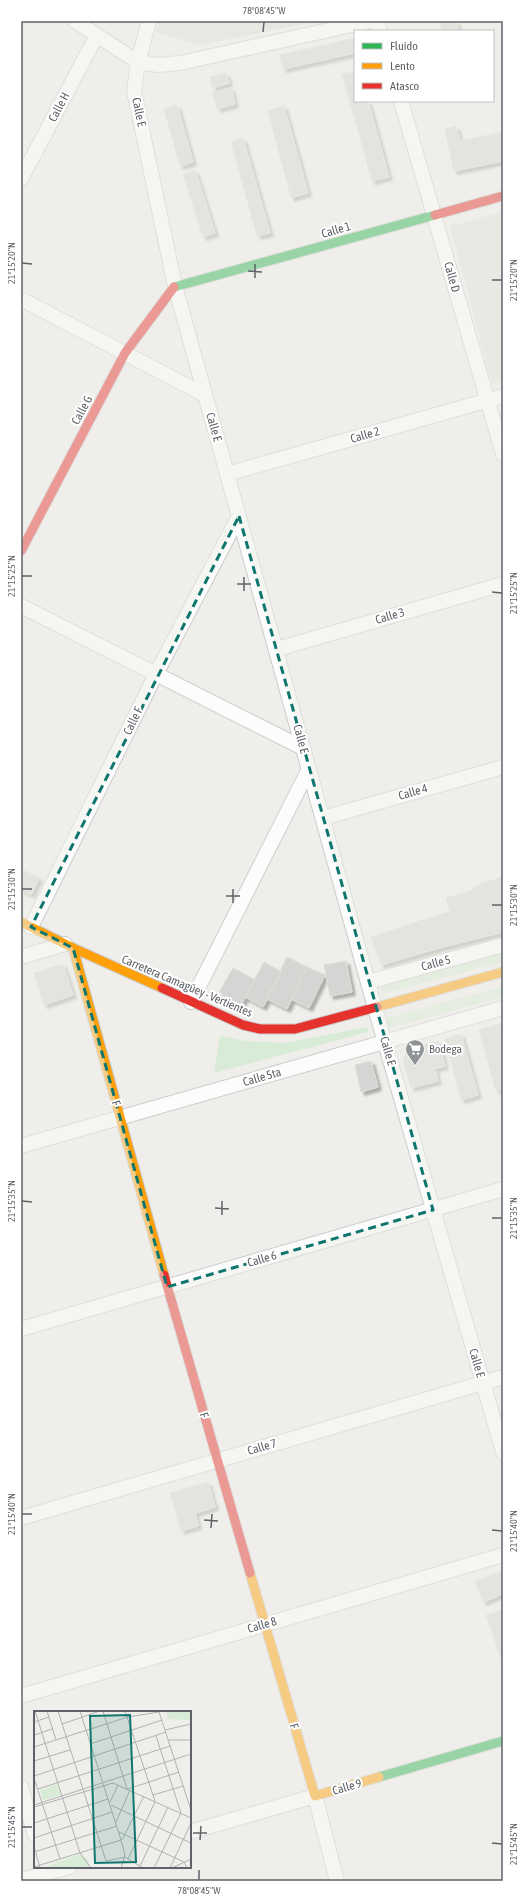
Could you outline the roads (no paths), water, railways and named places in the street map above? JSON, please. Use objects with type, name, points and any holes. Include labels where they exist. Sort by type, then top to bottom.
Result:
[{"type":"street","points":[[75,21],[138,62],[158,65],[180,62],[370,21]]},
{"type":"street","name":"Calle E","points":[[149,21],[138,62],[134,91],[175,286],[238,516],[277,649],[375,1008],[503,1452]]},
{"type":"street","name":"Calle H","points":[[21,179],[97,35]]},
{"type":"street","name":"Calle D","points":[[401,102],[503,454]]},
{"type":"street","name":"Calle 1","points":[[175,286],[503,196]]},
{"type":"street","name":"Calle G","points":[[21,551],[125,354],[175,286]]},
{"type":"street","points":[[21,299],[205,396]]},
{"type":"street","name":"Calle 2","points":[[227,474],[503,396]]},
{"type":"street","name":"Calle F","points":[[26,925],[238,516]]},
{"type":"street","name":"Calle 3","points":[[277,649],[503,584]]},
{"type":"street","points":[[21,606],[303,748]]},
{"type":"street","name":"Calle 4","points":[[322,818],[503,766]]},
{"type":"street","points":[[190,1002],[309,769]]},
{"type":"street","name":"Carretera Camagüey - Vertientes","points":[[26,925],[190,1002],[243,1025],[260,1029],[295,1029],[375,1008]]},
{"type":"street","name":"Calle 5","points":[[368,982],[503,945]]},
{"type":"street","points":[[21,957],[69,946]]},
{"type":"street","name":"F","points":[[69,946],[315,1796],[337,1881]]},
{"type":"street","points":[[375,1008],[503,972]]},
{"type":"street","name":"Calle 5ta","points":[[21,1146],[503,1008]]},
{"type":"street","name":"Calle 6","points":[[21,1330],[503,1189]]},
{"type":"street","name":"Calle 7","points":[[21,1518],[503,1376]]},
{"type":"street","name":"Calle 8","points":[[21,1696],[503,1555]]},
{"type":"street","name":"Calle 9","points":[[191,1832],[503,1741]]},
{"type":"street","points":[[21,1787],[34,1832]]},
{"type":"street","points":[[21,1880],[67,1868]]},
{"type":"place","name":"Bodega","points":[[415,1066]]}]
